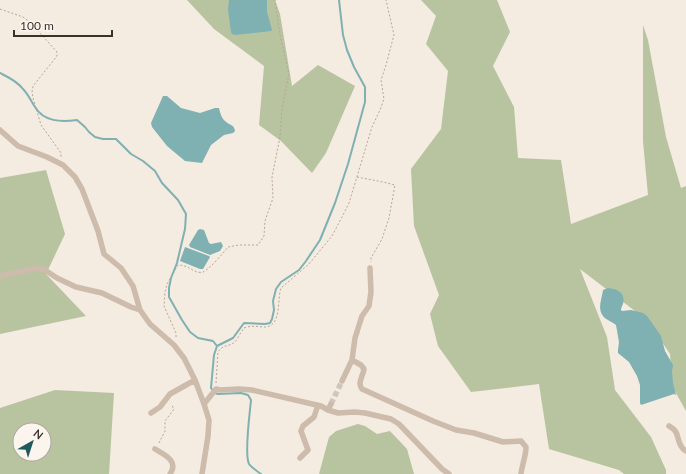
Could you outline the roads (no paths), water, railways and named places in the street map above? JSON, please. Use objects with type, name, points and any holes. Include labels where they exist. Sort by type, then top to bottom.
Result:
[{"type":"street","points":[[0,130],[18,146],[63,165],[75,177],[82,189],[98,231],[104,254],[120,268],[133,286],[140,310],[150,324],[174,345],[184,358],[195,380],[209,420],[209,434],[202,474]]},
{"type":"street","points":[[0,276],[37,268],[45,270],[57,278],[76,287],[102,293],[140,310]]},
{"type":"street","points":[[342,380],[352,360],[362,316],[369,306],[371,292],[370,268]]},
{"type":"street","points":[[352,360],[361,365],[364,369],[360,382],[360,387],[362,389],[456,430],[474,433],[503,442],[520,441],[526,447],[526,454],[521,474]]},
{"type":"street","points":[[151,413],[160,406],[170,394],[195,380]]},
{"type":"street","points":[[204,404],[216,389],[252,390],[318,406],[338,413],[365,413],[391,419],[399,424],[449,474]]},
{"type":"street","points":[[328,410],[331,404]]},
{"type":"street","points":[[300,458],[308,450],[302,432],[303,426],[314,417],[318,406]]},
{"type":"street","points":[[668,426],[676,431],[680,445],[686,451]]},
{"type":"street","points":[[155,449],[171,460],[173,469],[170,474]]},
{"type":"water","points":[[229,0],[267,0],[267,12],[272,30],[235,35],[232,34],[228,10]]},
{"type":"water","points":[[163,96],[167,96],[181,108],[200,113],[219,108],[223,119],[233,126],[235,131],[224,135],[211,145],[202,163],[185,161],[167,146],[152,127],[151,123]]},
{"type":"water","points":[[200,229],[204,230],[209,243],[221,242],[223,246],[220,251],[210,255],[190,247],[189,245]]},
{"type":"water","points":[[185,247],[210,257],[203,269],[180,261]]},
{"type":"water","points":[[608,288],[615,289],[622,294],[624,300],[621,309],[622,311],[631,310],[643,313],[647,316],[661,336],[665,351],[673,365],[673,383],[676,395],[674,394],[641,405],[640,385],[637,376],[629,362],[618,353],[619,342],[616,325],[604,317],[600,310],[603,290]]},
{"type":"waterway","points":[[261,474],[249,464],[248,459],[247,443],[251,400],[248,395],[241,393],[215,393],[211,388],[214,355],[217,346],[233,338],[244,323],[270,323],[274,310],[273,301],[276,289],[281,282],[299,270],[306,261],[320,240],[335,203],[348,164],[365,102],[365,87],[354,67],[343,35],[339,0]]},
{"type":"waterway","points":[[0,73],[21,86],[43,116],[59,121],[77,120],[95,137],[103,139],[116,139],[131,154],[143,161],[155,171],[162,183],[178,200],[186,214],[185,229],[177,263],[171,278],[169,297],[190,332],[198,338],[213,341],[217,346]]},
{"type":"tunnel","points":[[331,404],[342,381]]}]
